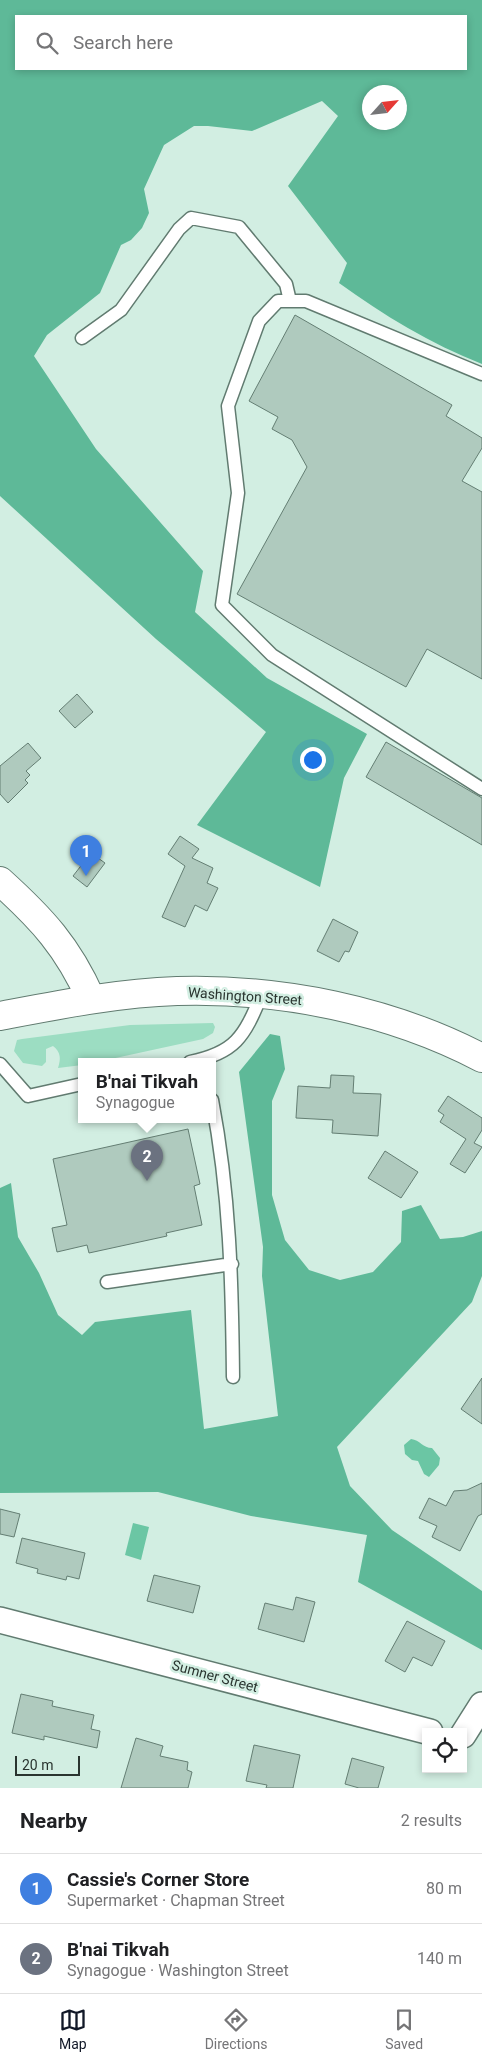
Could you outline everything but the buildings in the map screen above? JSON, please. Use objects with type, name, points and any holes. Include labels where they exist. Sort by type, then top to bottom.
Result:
[{"type":"main road","points":[[0,881],[59,940],[79,973],[90,999]]},
{"type":"main road","name":"Washington Street","points":[[0,1016],[90,999],[177,991],[260,996],[312,1001],[387,1018],[451,1042],[482,1058]]},
{"type":"street","name":"Sumner Street","points":[[0,1620],[422,1730]]},
{"type":"street","points":[[467,1729],[482,1705]]},
{"type":"street","points":[[467,1741],[482,1745]]},
{"type":"lane","points":[[82,338],[121,310],[178,229],[191,218],[239,227],[286,284],[290,301]]},
{"type":"lane","points":[[480,784],[272,655],[222,605],[238,493],[228,406],[259,321],[278,301],[306,301],[482,374]]},
{"type":"lane","points":[[212,1058],[226,1052],[242,1035],[250,1022],[260,996]]},
{"type":"lane","points":[[0,1064],[28,1096],[78,1085]]},
{"type":"lane","points":[[216,1122],[223,1161],[232,1264],[234,1377]]},
{"type":"lane","points":[[107,1282],[232,1264]]},
{"type":"shaded area","points":[[0,0],[482,0],[482,364],[408,328],[339,283],[347,263],[288,186],[338,116],[322,101],[252,131],[194,126],[164,145],[144,189],[149,213],[142,228],[131,240],[121,245],[100,293],[47,335],[34,356],[96,449],[203,571],[195,612],[267,678],[367,734],[344,778],[320,887],[197,825],[266,732],[156,639],[0,496]]},
{"type":"shaded area","points":[[213,1023],[215,1027],[213,1033],[203,1039],[115,1058],[78,1058],[78,1066],[58,1068],[60,1056],[53,1046],[46,1049],[46,1062],[42,1066],[23,1063],[14,1051],[17,1040],[130,1025]]},
{"type":"shaded area","points":[[270,1034],[280,1036],[285,1069],[272,1101],[272,1195],[285,1240],[309,1270],[340,1280],[373,1272],[401,1242],[402,1211],[421,1205],[440,1239],[463,1237],[482,1231],[482,1276],[472,1302],[337,1447],[350,1486],[392,1530],[482,1591],[482,1650],[358,1582],[367,1535],[251,1516],[158,1492],[0,1493],[0,1188],[11,1183],[18,1237],[39,1273],[58,1315],[82,1335],[95,1322],[191,1310],[204,1429],[278,1416],[262,1276],[263,1247],[239,1072]]},
{"type":"shaded area","points":[[411,1439],[432,1448],[440,1458],[439,1465],[429,1477],[424,1474],[418,1461],[412,1460],[405,1454],[404,1445]]},
{"type":"shaded area","points":[[133,1523],[149,1527],[141,1560],[125,1555]]},
{"type":"place","name":"Cassie's Corner Store","points":[[86,876]]},
{"type":"place","name":"B'nai Tikvah","points":[[147,1181]]}]
